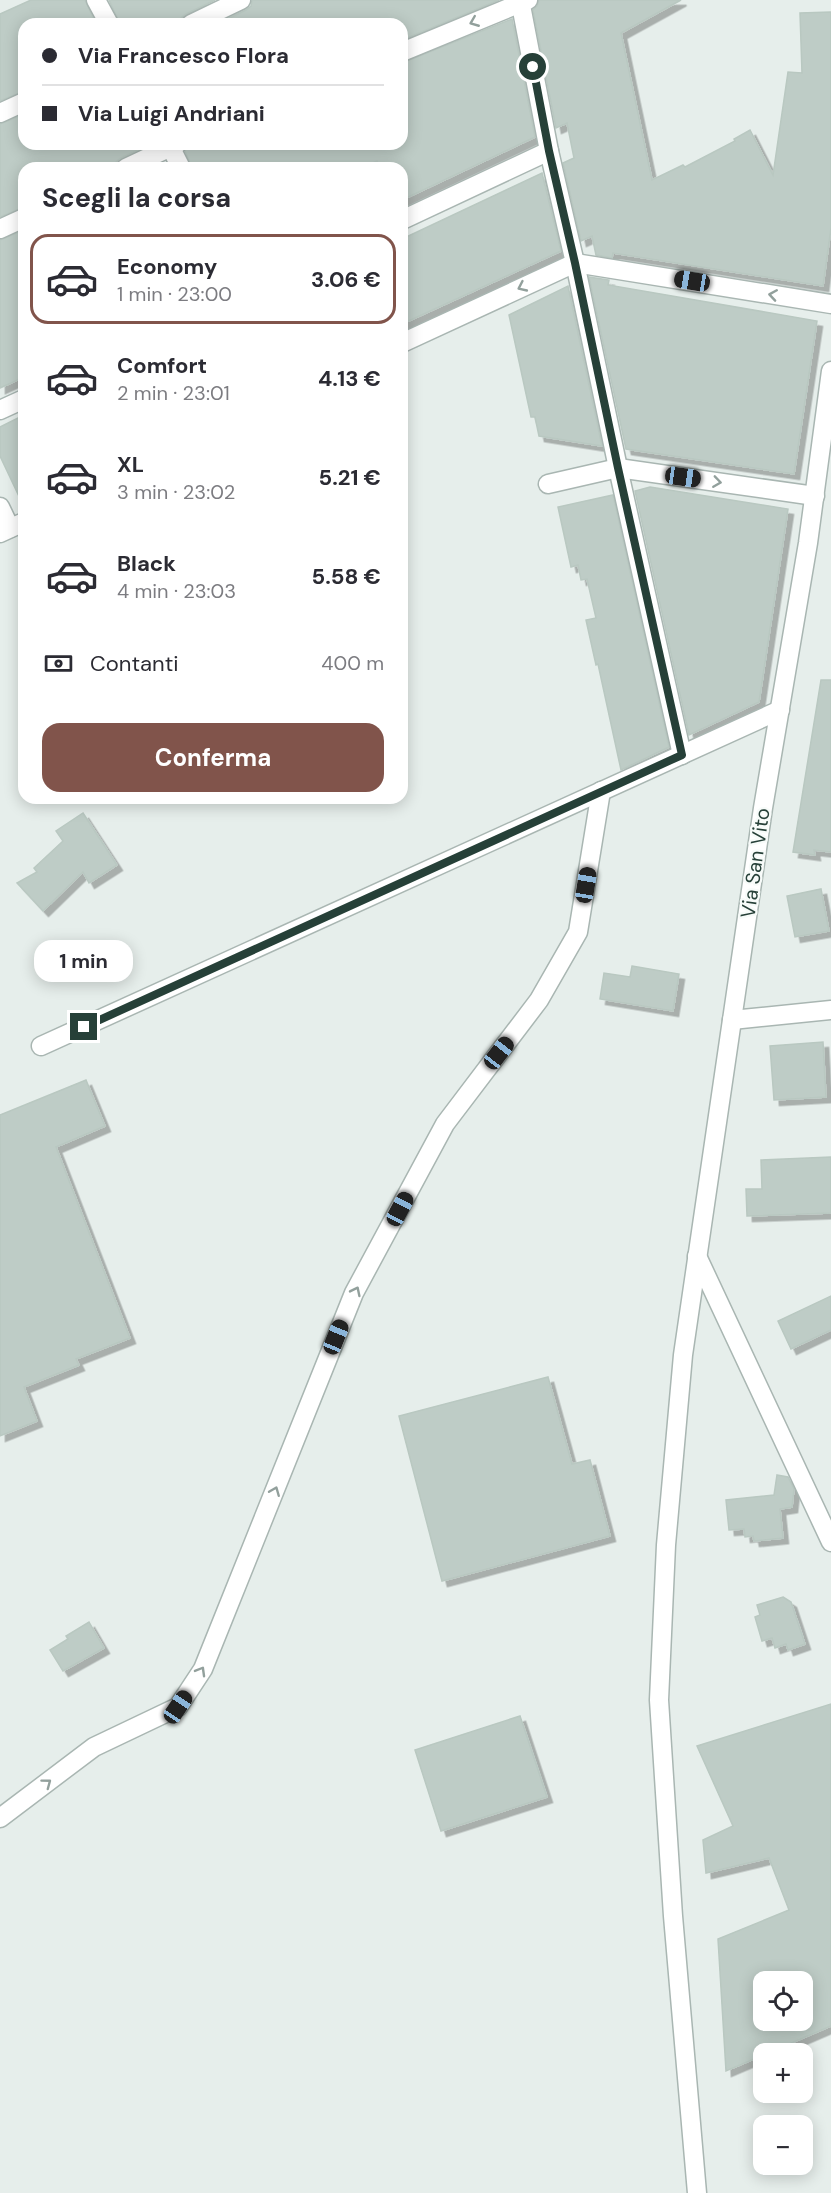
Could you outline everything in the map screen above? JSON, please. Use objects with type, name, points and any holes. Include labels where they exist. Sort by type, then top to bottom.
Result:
[{"type":"street","points":[[96,0],[106,18]]},
{"type":"street","points":[[204,18],[241,0]]},
{"type":"street","points":[[408,49],[523,1],[549,151],[682,755]]},
{"type":"street","points":[[0,113],[18,105]]},
{"type":"street","points":[[138,162],[162,150]]},
{"type":"street","points":[[408,217],[549,151]]},
{"type":"street","points":[[0,229],[18,221]]},
{"type":"street","points":[[408,340],[575,263],[831,304]]},
{"type":"street","name":"Via San Vito","points":[[697,2193],[673,1916],[659,1700],[666,1545],[683,1355],[732,1020],[815,496],[831,371]]},
{"type":"street","points":[[0,410],[18,402]]},
{"type":"street","points":[[548,484],[618,468],[815,496]]},
{"type":"street","points":[[0,507],[11,528]]},
{"type":"street","points":[[40,1046],[780,710]]},
{"type":"street","points":[[0,1818],[94,1748],[178,1707],[203,1669],[354,1293],[445,1124],[539,1000],[578,932],[601,791]]},
{"type":"street","points":[[732,1020],[831,1010]]},
{"type":"street","points":[[697,1256],[831,1542]]},
{"type":"building","points":[[31,0],[85,0],[93,18],[18,18],[18,94],[0,101],[0,14]]},
{"type":"building","points":[[109,0],[215,0],[181,18],[117,18]]},
{"type":"building","points":[[252,0],[499,0],[408,38],[408,18],[229,18],[251,6]]},
{"type":"building","points":[[539,0],[681,0],[621,33],[652,180],[683,165],[685,167],[735,141],[734,139],[750,130],[773,175],[788,72],[802,73],[800,13],[831,12],[831,228],[823,286],[613,253],[612,258],[596,255],[592,236],[581,241],[563,163],[574,158],[567,123],[556,128],[533,10]]},
{"type":"building","points":[[512,19],[535,137],[408,197],[408,162],[190,162],[185,150],[408,150],[408,61]]},
{"type":"building","points":[[18,116],[18,150],[138,150],[116,162],[18,162],[18,210],[0,217],[0,124]]},
{"type":"building","points":[[542,173],[561,251],[408,321],[408,236]]},
{"type":"building","points":[[18,232],[18,380],[0,388],[0,240]]},
{"type":"building","points":[[589,277],[609,280],[608,285],[817,321],[794,474],[626,449]]},
{"type":"building","points":[[568,286],[602,446],[539,436],[535,417],[531,417],[509,315]]},
{"type":"building","points":[[18,418],[18,494],[0,456],[0,427]]},
{"type":"building","points":[[650,487],[788,509],[759,702],[689,735],[635,491]]},
{"type":"building","points":[[613,495],[669,747],[621,770],[586,620],[596,618],[587,579],[581,580],[578,565],[571,567],[558,507]]},
{"type":"building","points":[[821,680],[831,680],[831,852],[814,850],[815,855],[793,852]]},
{"type":"building","points":[[83,813],[117,865],[89,883],[83,872],[43,911],[17,883],[37,872],[34,868],[63,841],[56,831]]},
{"type":"building","points":[[821,889],[829,931],[795,937],[787,896]]},
{"type":"building","points":[[632,966],[679,974],[673,1011],[600,999],[604,973],[630,977]]},
{"type":"building","points":[[823,1042],[826,1097],[774,1100],[770,1046]]},
{"type":"building","points":[[86,1080],[105,1126],[56,1147],[130,1338],[76,1359],[79,1365],[24,1387],[37,1421],[0,1436],[0,1115]]},
{"type":"building","points":[[831,1157],[831,1213],[747,1216],[746,1189],[762,1189],[761,1160]]},
{"type":"building","points":[[831,1296],[831,1330],[791,1349],[778,1321]]},
{"type":"building","points":[[548,1377],[572,1464],[590,1460],[610,1536],[442,1581],[399,1416]]},
{"type":"building","points":[[777,1475],[788,1477],[794,1489],[792,1507],[780,1509],[783,1538],[754,1541],[753,1536],[745,1537],[744,1529],[729,1530],[726,1500],[774,1495]]},
{"type":"building","points":[[783,1597],[791,1602],[805,1644],[788,1650],[786,1644],[775,1648],[772,1638],[762,1641],[755,1617],[760,1615],[757,1605]]},
{"type":"building","points":[[89,1622],[104,1648],[63,1671],[50,1650],[68,1639],[66,1636]]},
{"type":"building","points":[[831,1704],[831,2026],[791,2043],[753,2043],[753,2059],[726,2071],[718,1939],[789,1910],[769,1858],[706,1873],[703,1840],[733,1826],[697,1746]]},
{"type":"building","points":[[520,1716],[547,1797],[441,1831],[415,1750]]},
{"type":"route","points":[[84,1027],[682,755],[549,151],[533,67]]}]
